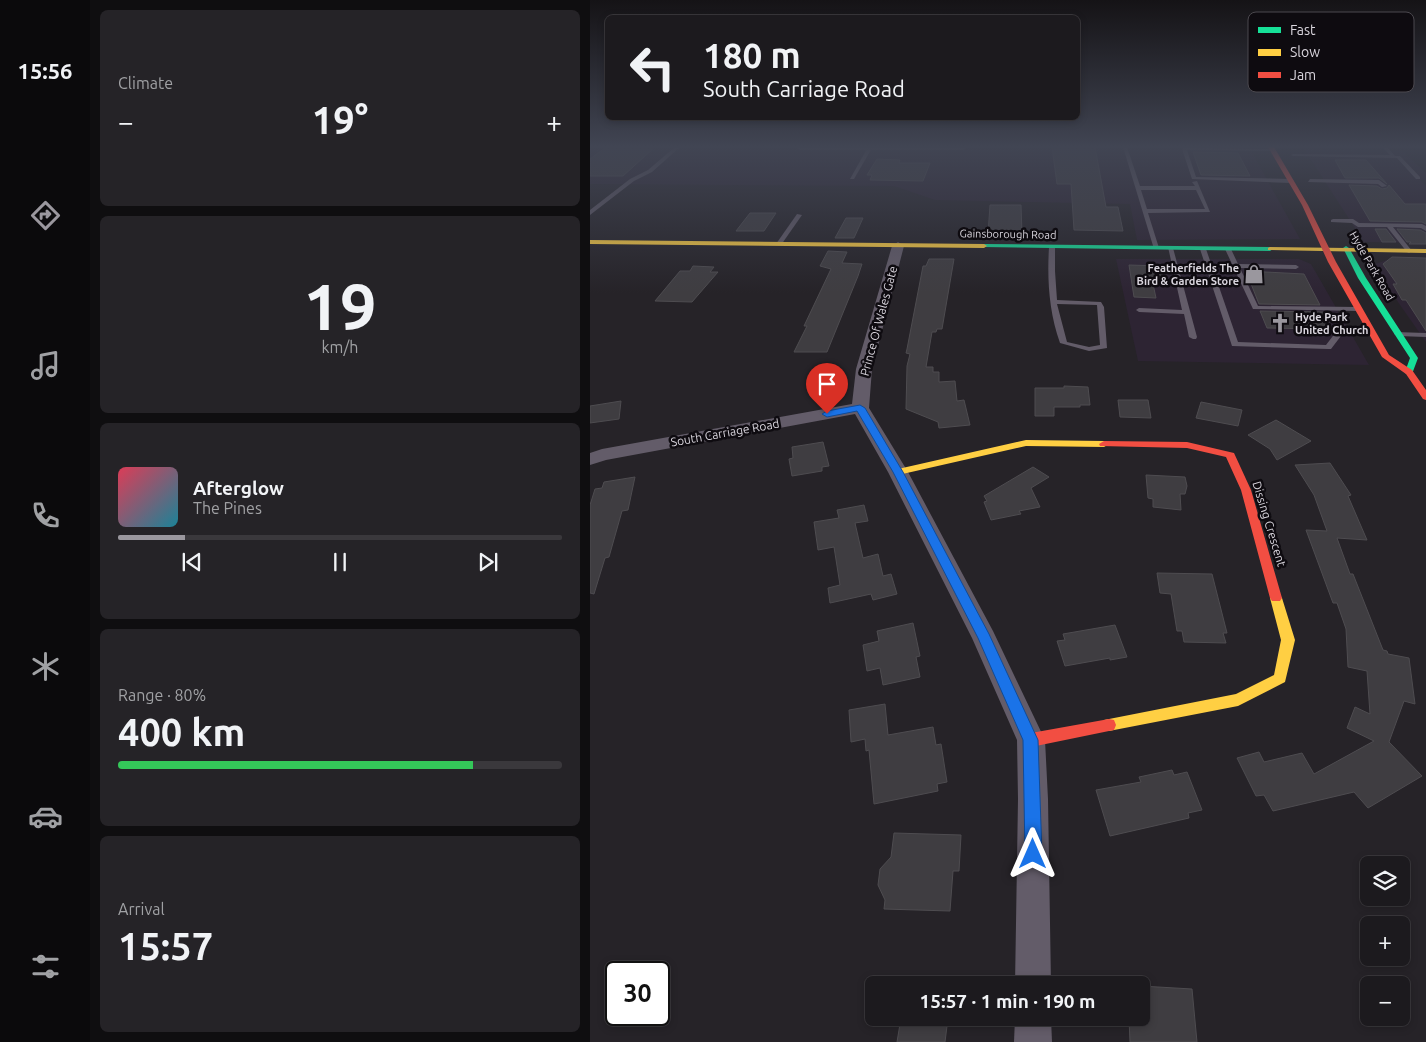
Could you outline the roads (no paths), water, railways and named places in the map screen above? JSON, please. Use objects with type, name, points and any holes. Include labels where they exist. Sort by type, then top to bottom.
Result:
[{"type":"main road","points":[[1299,196],[1326,250],[1386,357],[1413,374],[1426,397]]},
{"type":"main road","name":"Hyde Park Road","points":[[1331,217],[1362,278],[1398,334],[1417,358],[1413,374]]},
{"type":"main road","name":"Gainsborough Road","points":[[590,242],[1426,251]]},
{"type":"main road","name":"Dissing Crescent","points":[[898,472],[1026,442],[1187,445],[1230,455],[1246,490],[1288,640],[1280,678],[1238,700],[1031,740]]},
{"type":"street","name":"Prince Of Wales Gate","points":[[860,408],[864,369],[898,246]]},
{"type":"street","name":"South Carriage Road","points":[[590,459],[602,454],[860,408]]},
{"type":"street","points":[[860,408],[898,472],[984,638],[1031,740],[1033,976]]},
{"type":"street","points":[[1033,1026],[1033,1042]]},
{"type":"lane","points":[[590,213],[612,196]]},
{"type":"lane","points":[[1140,196],[1156,248]]},
{"type":"lane","points":[[1145,211],[1208,212],[1201,196]]},
{"type":"lane","points":[[779,244],[799,215]]},
{"type":"lane","points":[[1331,217],[1353,221],[1358,226],[1422,226],[1426,229]]},
{"type":"lane","points":[[1389,226],[1409,251]]},
{"type":"lane","points":[[1052,247],[1052,290],[1054,302],[1059,330],[1064,344],[1089,350],[1104,346],[1099,303],[1054,302]]},
{"type":"lane","points":[[1170,248],[1193,337]]},
{"type":"lane","points":[[1203,249],[1235,344],[1328,347],[1342,330],[1370,330]]},
{"type":"lane","points":[[1228,249],[1255,308],[1358,309]]},
{"type":"lane","points":[[1237,266],[1296,267]]},
{"type":"lane","points":[[1139,310],[1187,312]]},
{"type":"lane","points":[[1398,334],[1426,335]]},
{"type":"place","name":"Featherfields The Bird & Garden Store","points":[[1254,274]]},
{"type":"place","name":"Hyde Park United Church","points":[[1280,323]]}]
